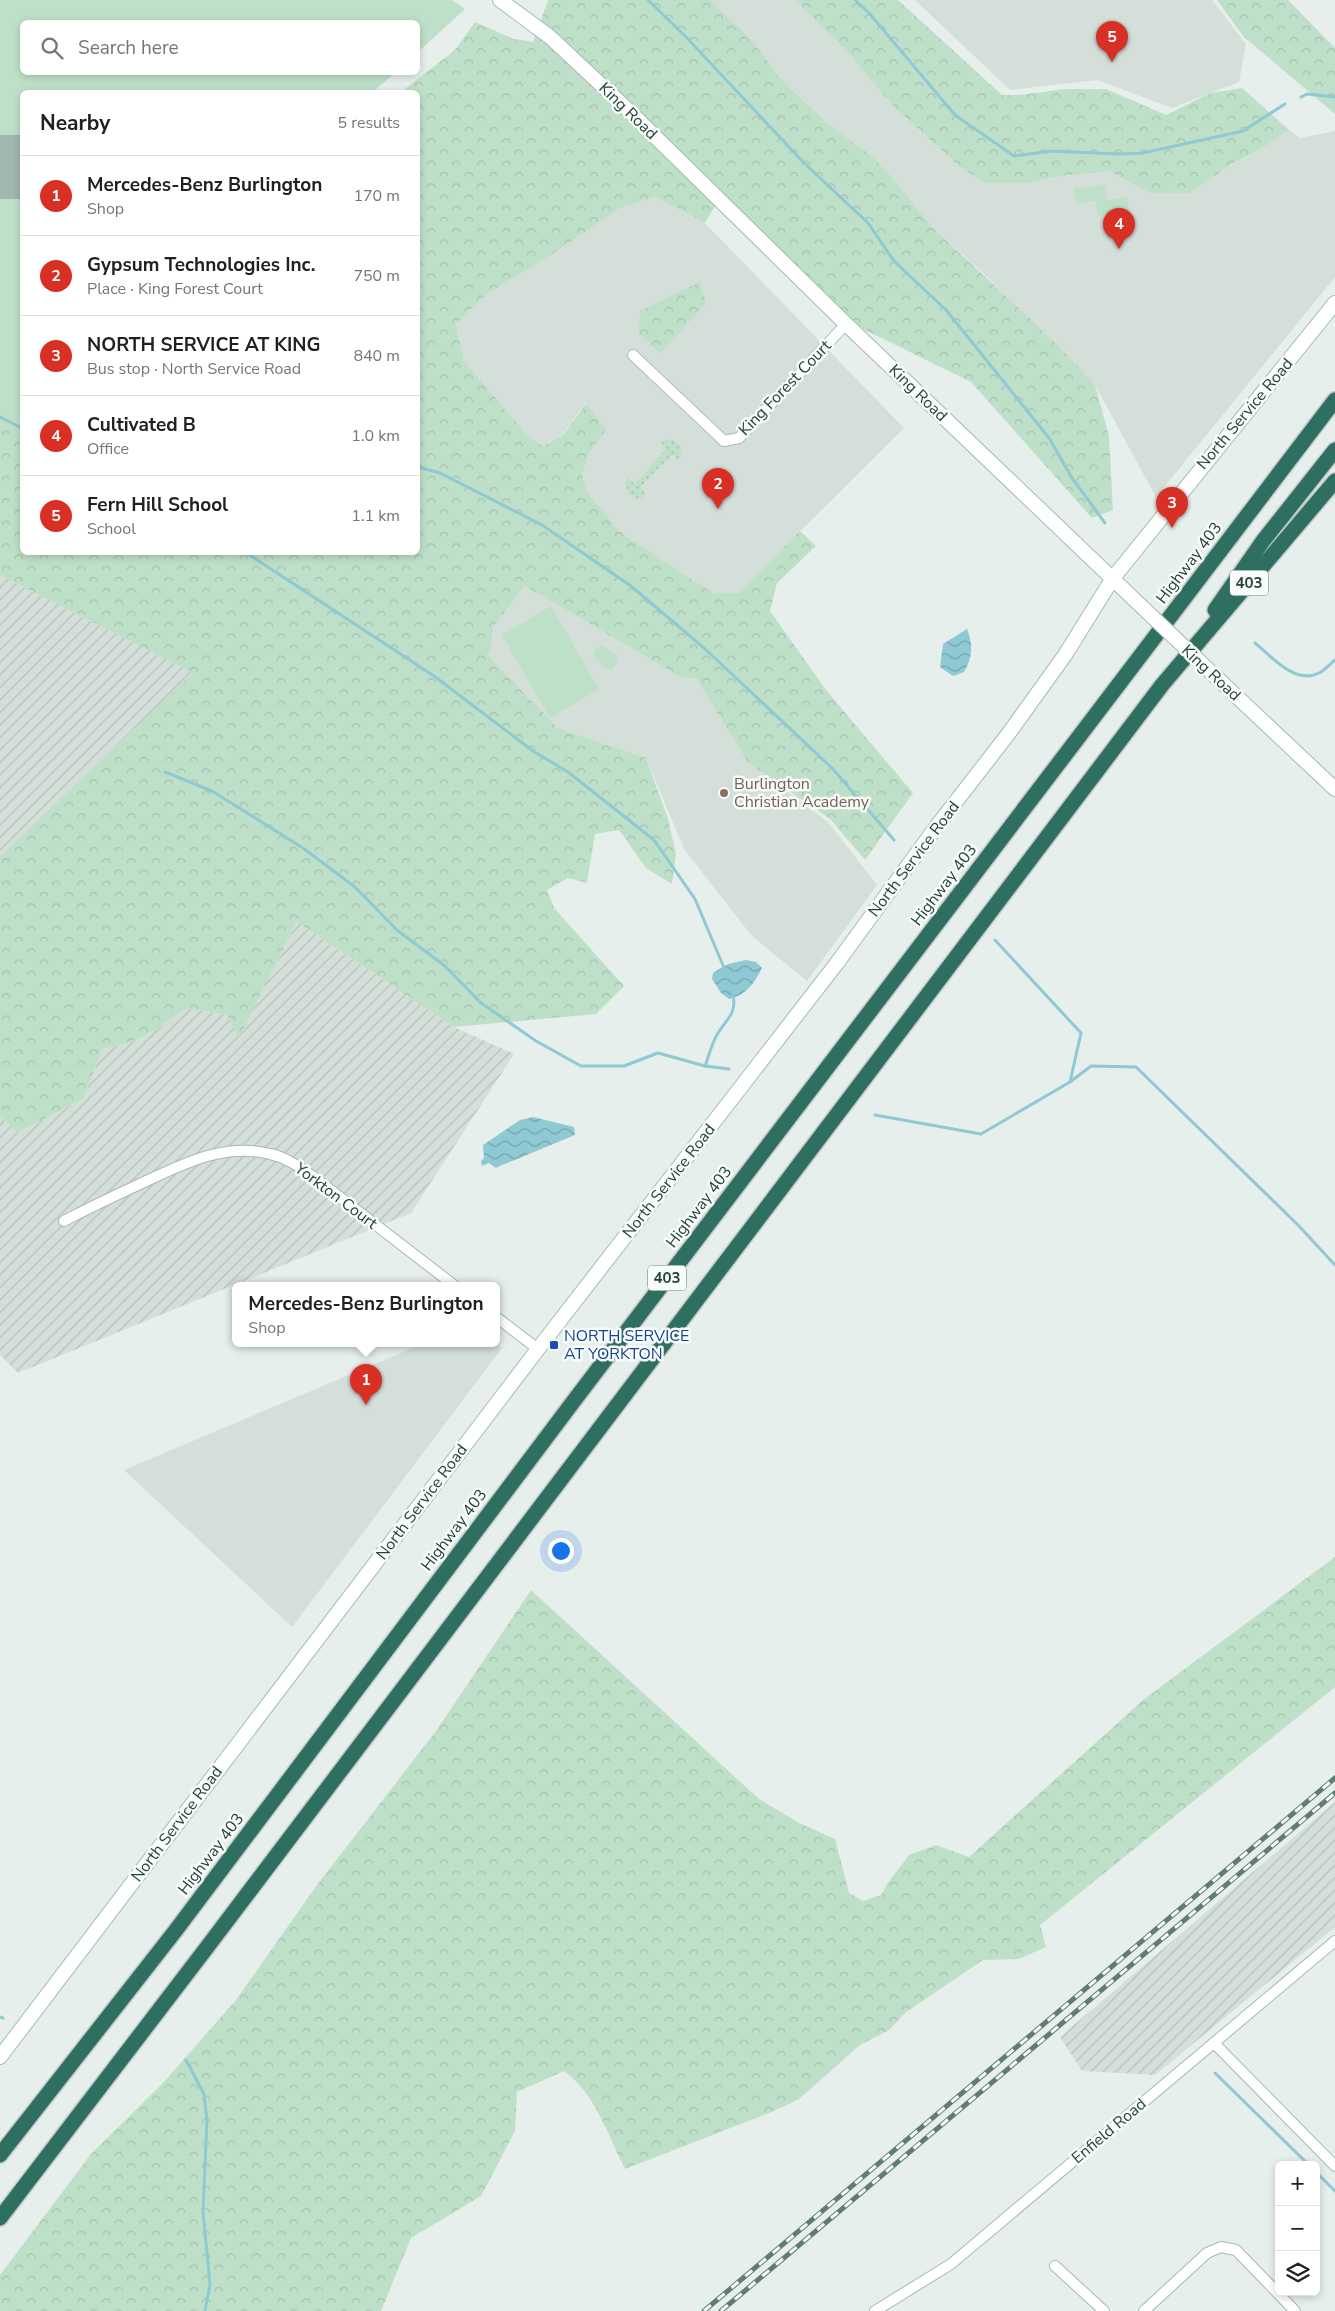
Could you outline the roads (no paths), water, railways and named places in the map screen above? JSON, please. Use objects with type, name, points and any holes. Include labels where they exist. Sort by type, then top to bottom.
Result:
[{"type":"highway","name":"Highway 403","points":[[0,2155],[182,1922],[573,1402],[1335,400]]},
{"type":"highway","points":[[1162,685],[1263,541],[1335,450]]},
{"type":"highway","name":"403","points":[[0,2218],[1162,685],[1335,481]]},
{"type":"street","name":"King Road","points":[[500,0],[550,38],[621,103],[846,324],[1335,789]]},
{"type":"street","name":"North Service Road","points":[[0,2057],[538,1349],[831,971],[938,826],[1010,734],[1065,655],[1113,578],[1335,303]]},
{"type":"street","name":"King Forest Court","points":[[633,355],[724,441],[739,438],[846,324]]},
{"type":"street","name":"Yorkton Court","points":[[64,1221],[188,1161],[219,1153],[248,1151],[271,1154],[292,1162],[311,1175],[450,1282]]},
{"type":"street","points":[[500,1320],[538,1349]]},
{"type":"street","name":"Enfield Road","points":[[875,2311],[951,2264],[1335,1941]]},
{"type":"street","points":[[1214,2043],[1335,2166]]},
{"type":"street","points":[[1144,2311],[1208,2253],[1221,2247],[1236,2250],[1294,2311]]},
{"type":"street","points":[[1055,2266],[1104,2311]]},
{"type":"water","points":[[967,629],[971,645],[969,661],[964,672],[953,676],[940,667],[943,644]]},
{"type":"water","points":[[746,960],[756,962],[762,968],[745,992],[729,999],[721,993],[712,979],[713,973],[728,964]]},
{"type":"water","points":[[533,1117],[574,1127],[575,1135],[496,1168],[489,1163],[482,1166],[481,1161],[484,1158],[483,1145],[520,1120]]},
{"type":"waterway","points":[[648,0],[686,37],[803,162],[868,223],[894,261],[946,310],[1049,438],[1072,478],[1105,523]]},
{"type":"waterway","points":[[855,0],[869,13],[955,115],[1014,156],[1052,151],[1118,154],[1143,153],[1243,131],[1285,104]]},
{"type":"waterway","points":[[1301,97],[1307,94],[1335,97]]},
{"type":"waterway","points":[[0,417],[20,427]]},
{"type":"waterway","points":[[420,468],[440,473],[542,525],[631,586],[704,648],[832,768],[894,840]]},
{"type":"waterway","points":[[250,555],[434,676],[533,751],[568,772],[654,840],[695,899],[725,970]]},
{"type":"waterway","points":[[1255,643],[1284,668],[1301,675],[1310,676],[1319,673],[1335,660]]},
{"type":"waterway","points":[[165,772],[212,791],[303,848],[355,887],[398,931],[445,966],[481,1003],[536,1041],[581,1066],[624,1066],[658,1053],[705,1066],[729,1069]]},
{"type":"waterway","points":[[995,940],[1081,1033],[1070,1082]]},
{"type":"waterway","points":[[705,1066],[712,1045],[734,1007],[733,995]]},
{"type":"waterway","points":[[875,1115],[981,1134],[1070,1082],[1091,1066],[1136,1067],[1299,1226],[1335,1265]]},
{"type":"waterway","points":[[186,2060],[204,2094],[207,2120],[203,2211],[210,2284],[205,2311]]},
{"type":"waterway","points":[[1215,2073],[1305,2161]]},
{"type":"waterway","points":[[1320,2176],[1335,2191]]},
{"type":"railway","points":[[704,2311],[1335,1778]]},
{"type":"railway","points":[[721,2311],[1335,1793]]},
{"type":"place","name":"Fern Hill School","points":[[1112,62]]},
{"type":"place","name":"Cultivated B","points":[[1119,249]]},
{"type":"place","name":"Gypsum Technologies Inc.","points":[[718,509]]},
{"type":"place","name":"NORTH SERVICE AT KING","points":[[1172,528]]},
{"type":"place","name":"Burlington Christian Academy","points":[[724,793]]},
{"type":"place","name":"NORTH SERVICE AT YORKTON","points":[[554,1345]]},
{"type":"place","name":"Mercedes-Benz Burlington","points":[[366,1405]]}]
